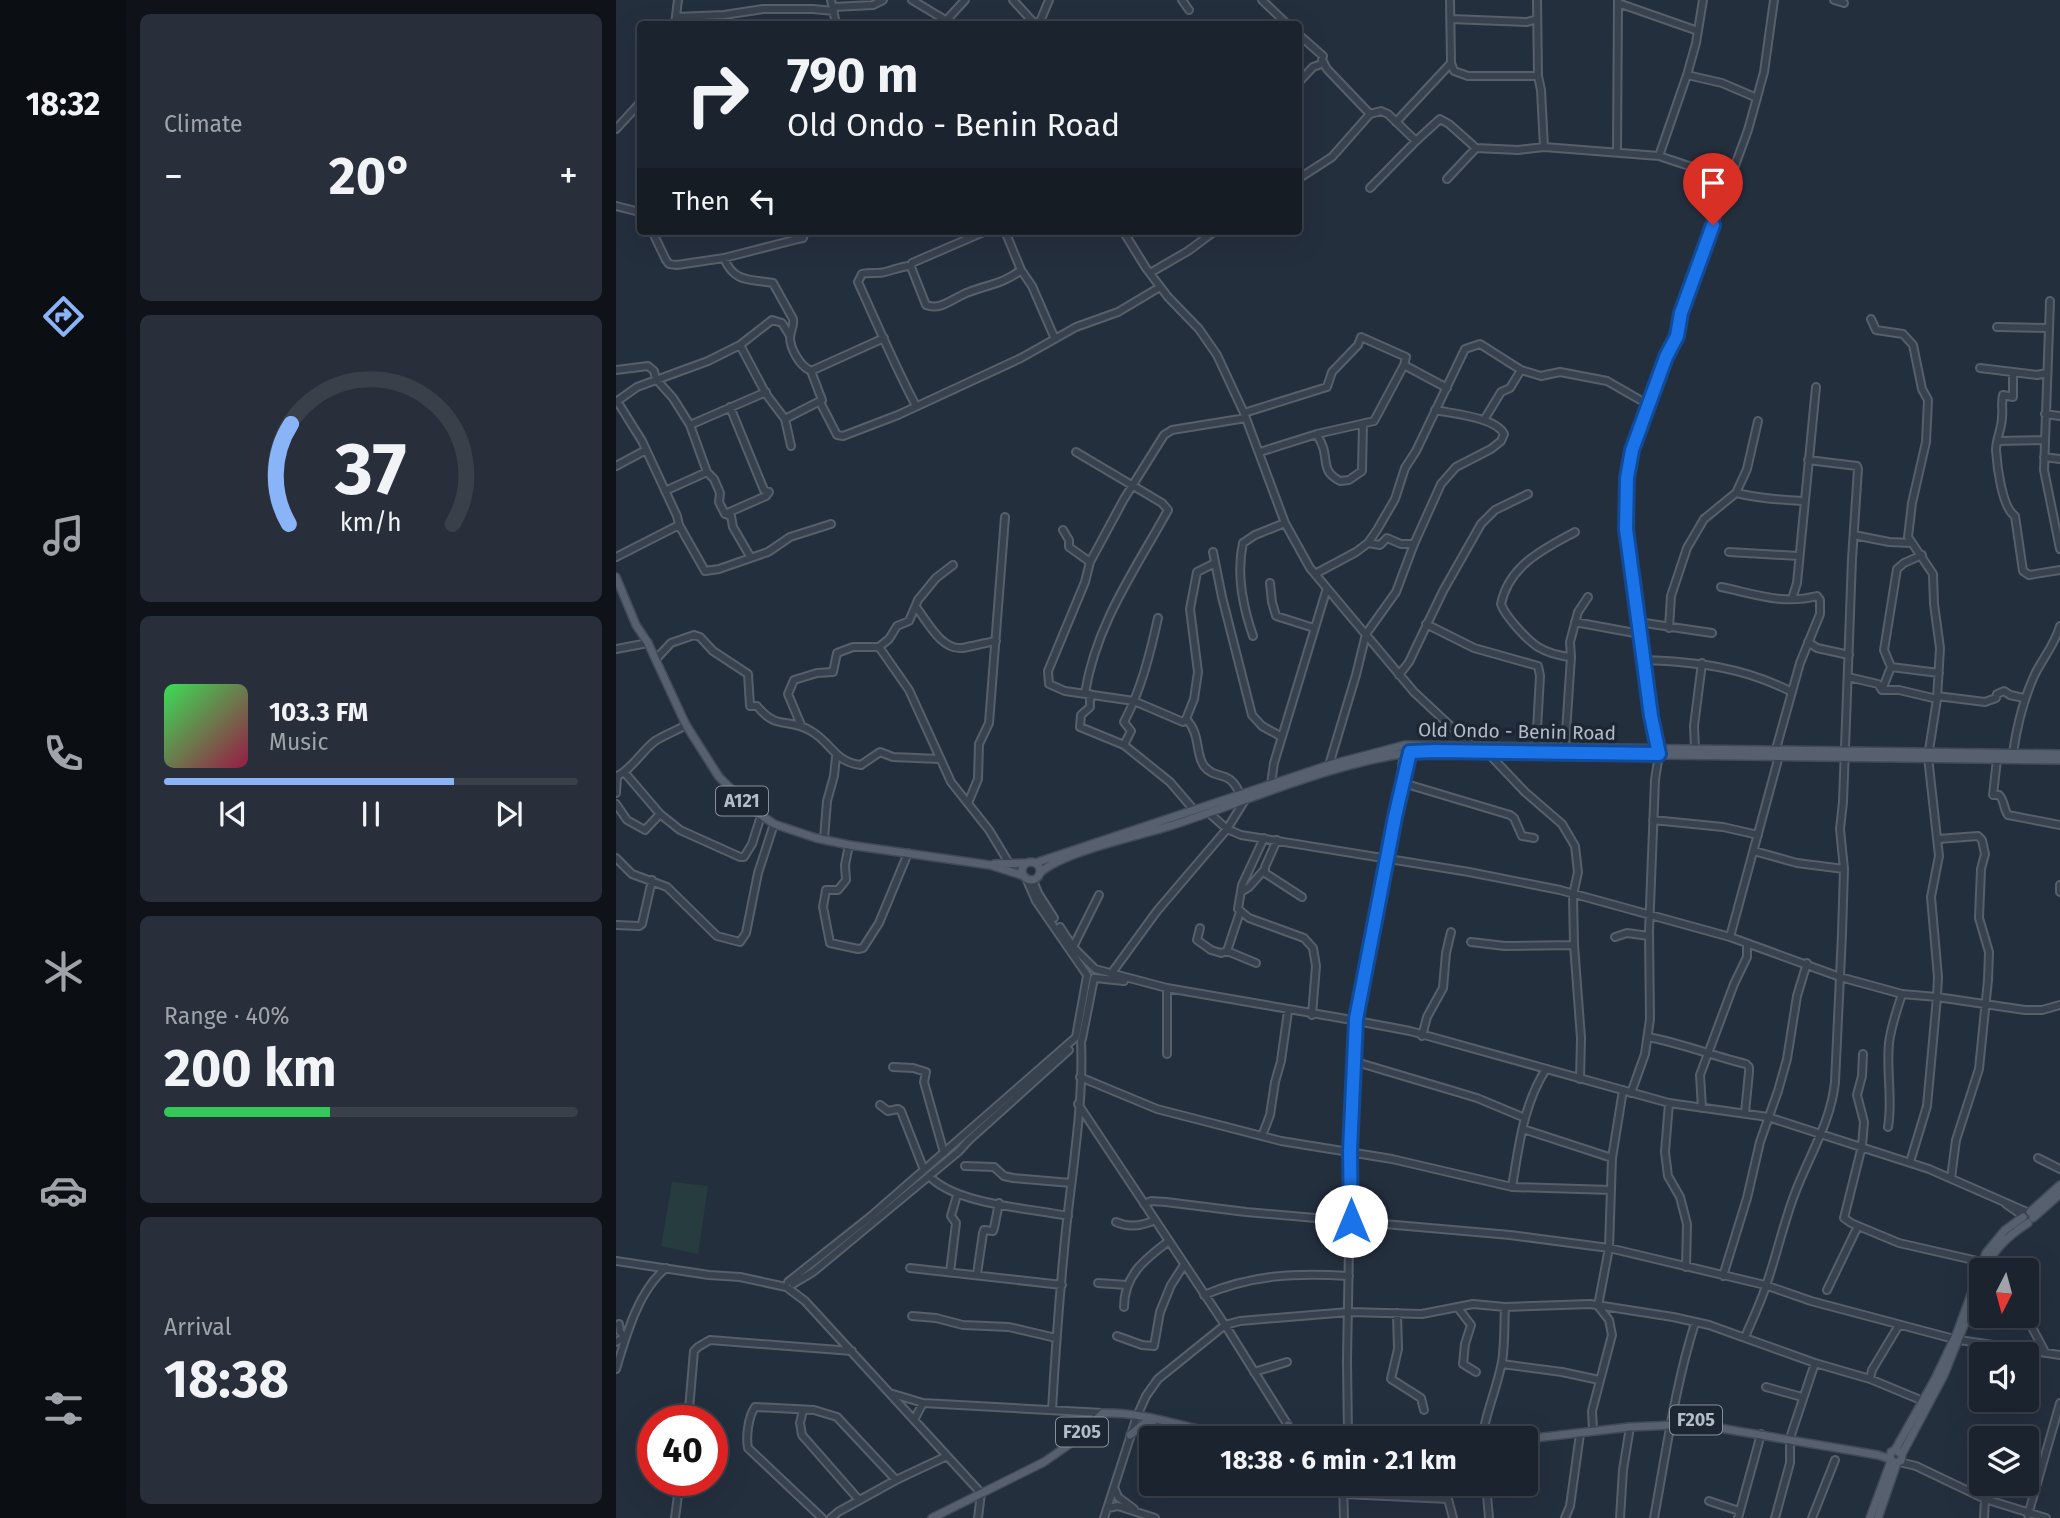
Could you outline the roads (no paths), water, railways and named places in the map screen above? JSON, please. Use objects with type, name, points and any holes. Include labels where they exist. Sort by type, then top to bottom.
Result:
[{"type":"main road","name":"Old Ondo - Benin Road","points":[[617,580],[636,625],[648,643],[686,725],[724,784],[774,824],[849,845],[990,865],[1028,878],[1063,859],[1209,813],[1259,793],[1407,749]]},
{"type":"main road","name":"Old Ondo - Benin Road","points":[[990,865],[1031,863],[1194,810],[1242,799],[1271,784],[1329,765],[1407,749],[1565,747],[1657,751],[1695,748],[1778,753]]},
{"type":"main road","name":"Old Ondo - Benin Road","points":[[1475,749],[1487,752],[1987,753],[2000,756],[2013,753],[2060,754]]},
{"type":"main road","name":"Old Ondo - Benin Road","points":[[1928,754],[2060,760]]},
{"type":"main road","points":[[1028,878],[1023,868],[1031,863],[1039,867],[1040,873]]},
{"type":"main road","points":[[1990,1258],[2027,1216],[2060,1185]]},
{"type":"main road","points":[[2027,1216],[2059,1195]]},
{"type":"main road","points":[[1870,1518],[1923,1401],[1957,1339],[1969,1307]]},
{"type":"main road","points":[[1878,1518],[1896,1457],[1969,1311]]},
{"type":"main road","name":"F205","points":[[932,1518],[1054,1456],[1103,1413],[1137,1416],[1180,1426]]},
{"type":"main road","points":[[1130,1435],[1146,1422],[1157,1420]]},
{"type":"main road","name":"F205","points":[[1538,1438],[1703,1420],[1896,1457]]},
{"type":"main road","name":"F205","points":[[1538,1434],[1671,1423],[1703,1424],[1791,1437]]},
{"type":"street","points":[[676,21],[678,0]]},
{"type":"street","points":[[677,16],[724,15],[763,9],[873,5],[883,0]]},
{"type":"street","points":[[912,0],[942,21]]},
{"type":"street","points":[[947,21],[965,0]]},
{"type":"street","points":[[1013,0],[1034,21]]},
{"type":"street","points":[[1038,21],[1049,0]]},
{"type":"street","points":[[1182,0],[1189,10]]},
{"type":"street","points":[[1262,0],[1284,21]]},
{"type":"street","points":[[1450,0],[1451,63],[1454,71],[1462,76],[1538,76]]},
{"type":"street","points":[[1537,0],[1538,76],[1544,147]]},
{"type":"street","points":[[1659,156],[1687,75],[1703,0]]},
{"type":"street","points":[[1631,1093],[1648,1037],[1649,936],[1657,751],[1626,529],[1628,464],[1666,357],[1677,336],[1681,313],[1748,130],[1769,50],[1774,0]]},
{"type":"street","points":[[1834,0],[1844,3]]},
{"type":"street","points":[[1617,152],[1618,2],[1698,31]]},
{"type":"street","points":[[1451,19],[1527,22],[1537,19]]},
{"type":"street","points":[[1302,38],[1323,56],[1324,63],[1370,114]]},
{"type":"street","points":[[1302,78],[1312,67],[1324,63]]},
{"type":"street","points":[[1396,122],[1451,63]]},
{"type":"street","points":[[1687,75],[1722,83],[1757,97]]},
{"type":"street","points":[[616,130],[637,107]]},
{"type":"street","points":[[1302,176],[1332,157],[1370,114],[1384,111],[1416,141]]},
{"type":"street","points":[[631,114],[637,117]]},
{"type":"street","points":[[1370,188],[1440,119],[1476,148],[1518,150],[1544,147],[1659,156],[1728,179]]},
{"type":"street","points":[[1447,179],[1476,148]]},
{"type":"street","points":[[616,206],[637,211]]},
{"type":"street","points":[[654,235],[669,264],[677,265],[724,258],[803,238],[804,235]]},
{"type":"street","points":[[976,235],[912,263],[911,267],[926,305],[945,305],[965,293],[1010,279],[1021,270]]},
{"type":"street","points":[[1007,235],[1055,339]]},
{"type":"street","points":[[1126,235],[1160,287],[1209,342],[1245,416],[1286,523],[1302,556],[1414,692],[1475,749]]},
{"type":"street","points":[[1150,273],[1188,251],[1209,235]]},
{"type":"street","points":[[724,258],[730,271],[736,276],[773,283],[793,319],[790,336]]},
{"type":"street","points":[[911,267],[867,272],[862,274],[858,282],[896,369],[916,406]]},
{"type":"street","points":[[811,371],[822,400],[820,402],[840,436],[916,406],[1021,358],[1088,322],[1118,312],[1160,287]]},
{"type":"street","points":[[2050,301],[2044,457],[2060,549]]},
{"type":"street","points":[[1871,318],[1876,330],[1903,334],[1913,345],[1922,389],[1928,400],[1926,442],[1914,489],[1908,537],[1933,574],[1940,648],[1937,698],[1928,754],[1939,856],[1931,897],[1938,977],[1937,996],[1927,1106],[1910,1162]]},
{"type":"street","points":[[831,524],[790,537],[768,552],[719,569],[705,571],[679,525],[638,432],[616,401],[637,387],[682,371],[740,345],[772,320],[782,323],[803,368],[811,371],[884,338]]},
{"type":"street","points":[[1997,327],[2048,328]]},
{"type":"street","points":[[1215,564],[1197,572],[1191,609],[1198,672],[1194,699],[1183,722],[1123,698],[1060,690],[1049,684],[1048,671],[1085,582],[1090,562],[1167,432],[1245,416],[1327,387],[1332,372],[1358,345],[1361,337],[1406,358],[1375,419],[1260,452]]},
{"type":"street","points":[[1315,574],[1368,543],[1395,499],[1405,468],[1416,452],[1465,349],[1471,345],[1479,344],[1521,370],[1541,376],[1560,372],[1607,381],[1649,405]]},
{"type":"street","points":[[740,345],[766,392],[785,419],[792,446]]},
{"type":"street","points":[[1404,365],[1447,388]]},
{"type":"street","points":[[616,370],[648,366],[654,371],[656,379],[673,398],[690,425],[707,472],[720,492],[719,502],[725,514],[731,516],[733,527],[751,558]]},
{"type":"street","points":[[1980,368],[2037,375],[2046,373]]},
{"type":"street","points":[[1484,420],[1501,392],[1510,388],[1521,370]]},
{"type":"street","points":[[2013,372],[2013,397],[2003,395],[2001,401],[2003,415],[1996,449],[2003,499],[2010,514],[2015,516],[2023,571],[2029,575],[2060,570]]},
{"type":"street","points":[[1791,599],[1797,583],[1816,387]]},
{"type":"street","points":[[690,425],[766,392]]},
{"type":"street","points":[[785,419],[820,402]]},
{"type":"street","points":[[725,514],[766,496],[768,492],[764,490],[730,407]]},
{"type":"street","points":[[1329,765],[1366,634],[1396,592],[1441,484],[1456,467],[1491,449],[1503,437],[1504,431],[1484,420],[1435,410]]},
{"type":"street","points":[[2045,414],[2060,416]]},
{"type":"street","points":[[1669,628],[1674,582],[1692,537],[1704,519],[1736,493],[1747,469],[1758,421]]},
{"type":"street","points":[[1317,434],[1328,472],[1340,481],[1349,480],[1362,471],[1363,424]]},
{"type":"street","points":[[1998,441],[2044,440]]},
{"type":"street","points":[[616,466],[646,450]]},
{"type":"street","points":[[1076,452],[1162,503],[1168,510],[1112,608],[1098,642],[1087,693],[1090,707],[1081,715],[1080,727],[1124,745],[1170,782],[1194,810]]},
{"type":"street","points":[[2044,457],[2060,459]]},
{"type":"street","points":[[1745,1337],[1796,1192],[1826,1125],[1834,1094],[1843,869],[1840,830],[1858,467],[1808,460]]},
{"type":"street","points":[[665,491],[707,472]]},
{"type":"street","points":[[1736,493],[1762,499],[1773,497],[1803,501]]},
{"type":"street","points":[[1399,675],[1409,662],[1426,624],[1481,524],[1495,510],[1528,494]]},
{"type":"street","points":[[2050,498],[2060,500]]},
{"type":"street","points":[[968,803],[978,779],[979,744],[989,723],[1005,517]]},
{"type":"street","points":[[1253,636],[1245,614],[1242,585],[1240,560],[1244,543],[1286,523]]},
{"type":"street","points":[[616,557],[679,525]]},
{"type":"street","points":[[1063,530],[1069,540],[1069,547],[1090,562]]},
{"type":"street","points":[[1571,657],[1538,647],[1501,604],[1507,585],[1517,570],[1542,550],[1575,532]]},
{"type":"street","points":[[1854,535],[1889,542],[1912,543]]},
{"type":"street","points":[[1368,543],[1380,545],[1387,538],[1401,544],[1414,544]]},
{"type":"street","points":[[1213,552],[1252,715],[1262,726],[1282,737]]},
{"type":"street","points":[[1729,552],[1799,556]]},
{"type":"street","points":[[1882,690],[1891,667],[1884,650],[1897,569],[1922,555]]},
{"type":"street","points":[[801,725],[788,694],[794,680],[817,673],[833,672],[837,653],[845,648],[879,647],[889,639],[897,626],[909,621],[918,600],[936,578],[953,565]]},
{"type":"street","points":[[1270,583],[1276,616],[1314,628]]},
{"type":"street","points":[[1721,587],[1768,599],[1801,600],[1817,596],[1820,600],[1820,614],[1792,692],[1754,851],[1730,937]]},
{"type":"street","points":[[1271,784],[1272,770],[1326,588]]},
{"type":"street","points":[[1565,747],[1570,642],[1578,612],[1588,597]]},
{"type":"street","points":[[916,607],[938,636],[951,646],[963,648],[996,641]]},
{"type":"street","points":[[1124,745],[1131,731],[1124,722],[1150,655],[1158,618]]},
{"type":"street","points":[[1575,622],[1640,634]]},
{"type":"street","points":[[1638,622],[1712,634]]},
{"type":"street","points":[[1426,624],[1474,648],[1538,666],[1540,676],[1536,747]]},
{"type":"street","points":[[2013,753],[2024,698],[2045,655],[2058,640],[2060,626]]},
{"type":"street","points":[[656,659],[671,643],[690,634],[698,635],[708,648],[748,674],[750,706],[757,706],[771,721],[801,725],[823,738],[836,757],[861,765],[880,752],[893,757],[939,759]]},
{"type":"street","points":[[1808,642],[1817,648],[1849,655]]},
{"type":"street","points":[[616,649],[648,643]]},
{"type":"street","points":[[879,647],[909,690],[951,782],[989,830],[1009,863]]},
{"type":"street","points":[[1644,660],[1702,663],[1753,675],[1792,692]]},
{"type":"street","points":[[1695,748],[1694,726],[1702,663]]},
{"type":"street","points":[[1891,667],[1939,673]]},
{"type":"street","points":[[1849,677],[1878,684],[1882,690]]},
{"type":"street","points":[[1882,690],[1899,690],[1937,698],[1989,701],[1996,698],[2000,691],[2004,691],[2024,698]]},
{"type":"street","points":[[1111,974],[1157,911],[1227,829],[1242,799],[1232,780],[1203,765],[1192,725],[1186,719]]},
{"type":"street","points":[[616,793],[617,776],[625,773],[635,758],[656,741],[686,725]]},
{"type":"street","points":[[1348,1426],[1350,1151],[1354,1022],[1402,786],[1407,749]]},
{"type":"street","points":[[1487,752],[1525,792],[1562,824],[1575,846],[1578,861],[1573,895],[1574,945],[1581,1038],[1580,1079]]},
{"type":"street","points":[[2000,756],[1993,795],[2003,799],[2008,815],[2060,825]]},
{"type":"street","points":[[824,839],[827,801],[836,757]]},
{"type":"street","points":[[625,773],[660,814],[680,830],[740,857],[749,852],[761,816]]},
{"type":"street","points":[[1402,786],[1510,815],[1522,836],[1534,838]]},
{"type":"street","points":[[616,804],[627,820],[645,830],[660,814]]},
{"type":"street","points":[[1209,813],[1237,834],[1518,881],[1730,937],[1840,976],[1902,994],[1937,996],[2034,1011],[2060,1005]]},
{"type":"street","points":[[1653,820],[1723,827],[1758,835]]},
{"type":"street","points":[[616,858],[627,871],[667,887],[717,936],[740,942],[746,933],[758,873],[774,824]]},
{"type":"street","points":[[1938,839],[1978,836],[1983,840],[1985,854],[1981,869],[1979,918],[1989,952],[1979,1069],[1956,1140],[1951,1178]]},
{"type":"street","points":[[1227,951],[1240,912],[1238,909],[1241,885],[1264,838]]},
{"type":"street","points":[[1241,892],[1264,870],[1278,840]]},
{"type":"street","points":[[849,845],[845,883],[838,890],[826,890],[823,907],[830,943],[858,949],[863,948],[879,923],[908,853]]},
{"type":"street","points":[[1754,851],[1797,863],[1843,869]]},
{"type":"street","points":[[1264,870],[1267,876],[1302,897]]},
{"type":"street","points":[[1028,878],[1073,947],[1094,969],[1097,974],[1091,977]]},
{"type":"street","points":[[1028,878],[1036,901],[1091,977],[1146,984],[1418,1034],[1669,1103],[1768,1117],[1910,1162],[1951,1178],[2027,1216]]},
{"type":"street","points":[[616,925],[642,924],[652,880]]},
{"type":"street","points":[[2060,885],[2060,892]]},
{"type":"street","points":[[1073,947],[1099,895]]},
{"type":"street","points":[[1240,912],[1287,934],[1300,936],[1312,948],[1316,966],[1313,1015]]},
{"type":"street","points":[[1200,928],[1197,940],[1200,943],[1221,953],[1227,951],[1256,963]]},
{"type":"street","points":[[1418,1034],[1443,988],[1451,932]]},
{"type":"street","points":[[1615,937],[1627,933],[1649,936]]},
{"type":"street","points":[[1471,943],[1505,946],[1574,945]]},
{"type":"street","points":[[1702,1108],[1700,1075],[1747,957],[1747,944]]},
{"type":"street","points":[[1723,1276],[1747,1198],[1760,1142],[1784,1068],[1797,996],[1807,963]]},
{"type":"street","points":[[1094,969],[1146,984]]},
{"type":"street","points":[[1052,1410],[1080,1077],[1078,1039],[1091,977]]},
{"type":"street","points":[[1167,988],[1167,1054]]},
{"type":"street","points":[[1888,1127],[1892,1098],[1889,1085],[1889,1042],[1902,994]]},
{"type":"street","points":[[1262,1136],[1270,1115],[1288,1011]]},
{"type":"street","points":[[1648,1037],[1746,1063],[1749,1067],[1745,1112]]},
{"type":"street","points":[[790,1285],[1078,1039]]},
{"type":"street","points":[[790,1285],[813,1272],[929,1176],[1078,1039]]},
{"type":"street","points":[[1863,1054],[1863,1076],[1857,1095],[1864,1122],[1862,1146],[1844,1218],[1857,1226],[1899,1242],[1969,1262]]},
{"type":"street","points":[[1353,1060],[1477,1098],[1525,1118]]},
{"type":"street","points":[[893,1067],[926,1072],[924,1082],[944,1153]]},
{"type":"street","points":[[1512,1187],[1525,1118],[1534,1088],[1546,1069]]},
{"type":"street","points":[[1080,1077],[1157,1110],[1262,1136],[1350,1151],[1512,1187],[1611,1190]]},
{"type":"street","points":[[1593,1429],[1592,1411],[1612,1335],[1609,1320],[1598,1306],[1609,1248],[1612,1158],[1623,1090]]},
{"type":"street","points":[[1669,1103],[1665,1152],[1668,1177],[1680,1197],[1687,1224],[1686,1267]]},
{"type":"street","points":[[1078,1104],[1225,1325],[1287,1425]]},
{"type":"street","points":[[880,1105],[888,1111],[900,1110],[924,1170]]},
{"type":"street","points":[[1076,1131],[1094,1127]]},
{"type":"street","points":[[1523,1129],[1612,1158]]},
{"type":"street","points":[[2038,1158],[2060,1169]]},
{"type":"street","points":[[965,1166],[994,1167],[1004,1176],[1013,1178],[1071,1183]]},
{"type":"street","points":[[929,1176],[938,1185],[957,1195],[1069,1216]]},
{"type":"street","points":[[950,1272],[957,1223],[951,1216],[957,1195]]},
{"type":"street","points":[[1144,1204],[1151,1201],[1166,1202],[1246,1212],[1510,1235],[1609,1248],[1765,1285],[1811,1301],[1957,1339],[2060,1355]]},
{"type":"street","points":[[977,1274],[982,1233],[984,1230],[993,1231],[999,1203]]},
{"type":"street","points":[[1116,1222],[1121,1225],[1143,1225],[1155,1220]]},
{"type":"street","points":[[1827,1290],[1857,1226]]},
{"type":"street","points":[[1124,1307],[1127,1284],[1133,1273],[1169,1241]]},
{"type":"street","points":[[616,1261],[790,1285],[981,1493],[978,1518]]},
{"type":"street","points":[[1116,1336],[1154,1346],[1160,1312],[1171,1285],[1184,1265]]},
{"type":"street","points":[[650,1286],[653,1266]]},
{"type":"street","points":[[616,1369],[625,1337],[650,1286],[666,1268]]},
{"type":"street","points":[[909,1268],[1062,1285]]},
{"type":"street","points":[[1204,1295],[1227,1285],[1256,1278],[1296,1274],[1349,1276]]},
{"type":"street","points":[[1097,1283],[1127,1284]]},
{"type":"street","points":[[1473,1304],[1463,1364],[1476,1372]]},
{"type":"street","points":[[1104,1518],[1130,1435],[1146,1396],[1158,1379],[1225,1325],[1240,1321],[1349,1312],[1422,1314],[1473,1304],[1504,1307],[1590,1304],[1672,1317],[1745,1337],[1815,1363],[1870,1379],[1923,1401]]},
{"type":"street","points":[[1484,1426],[1502,1364],[1504,1307]]},
{"type":"street","points":[[1458,1308],[1470,1321]]},
{"type":"street","points":[[1397,1313],[1398,1349],[1391,1380],[1420,1397],[1424,1410]]},
{"type":"street","points":[[912,1317],[936,1318],[963,1325],[1009,1327],[1056,1338]]},
{"type":"street","points":[[1654,1518],[1682,1363],[1695,1323]]},
{"type":"street","points":[[619,1324],[620,1332],[625,1337]]},
{"type":"street","points":[[1870,1379],[1876,1363],[1899,1325]]},
{"type":"street","points":[[2033,1328],[2046,1352]]},
{"type":"street","points":[[616,1342],[625,1337]]},
{"type":"street","points":[[689,1405],[694,1351],[710,1340],[852,1352]]},
{"type":"street","points":[[1254,1372],[1287,1363]]},
{"type":"street","points":[[1775,1518],[1790,1463],[1791,1437],[1815,1363]]},
{"type":"street","points":[[1502,1364],[1599,1380]]},
{"type":"street","points":[[1766,1387],[1802,1397]]},
{"type":"street","points":[[890,1393],[923,1403],[1103,1413]]},
{"type":"street","points":[[914,1420],[923,1403]]},
{"type":"street","points":[[2028,1516],[2060,1403]]},
{"type":"street","points":[[822,1518],[758,1460],[747,1446],[751,1411],[755,1407],[814,1410],[837,1416],[896,1480]]},
{"type":"street","points":[[803,1410],[800,1429],[802,1435],[859,1500]]},
{"type":"street","points":[[1620,1518],[1623,1470],[1630,1427]]},
{"type":"street","points":[[1565,1518],[1570,1506],[1580,1434]]},
{"type":"street","points":[[1709,1500],[1739,1514],[1761,1434]]},
{"type":"street","points":[[831,1518],[896,1480],[947,1456]]},
{"type":"street","points":[[1896,1457],[1985,1500],[2028,1516],[2046,1518]]},
{"type":"street","points":[[1812,1518],[1835,1460]]},
{"type":"street","points":[[1114,1487],[1118,1497],[1138,1511]]},
{"type":"street","points":[[675,1518],[678,1496]]},
{"type":"street","points":[[1344,1496],[1345,1518]]},
{"type":"street","points":[[1386,1496],[1448,1499],[1453,1518]]},
{"type":"street","points":[[1487,1496],[1489,1518]]},
{"type":"street","points":[[1984,1518],[1985,1500]]},
{"type":"street","points":[[1108,1508],[1118,1506],[1155,1518]]}]
